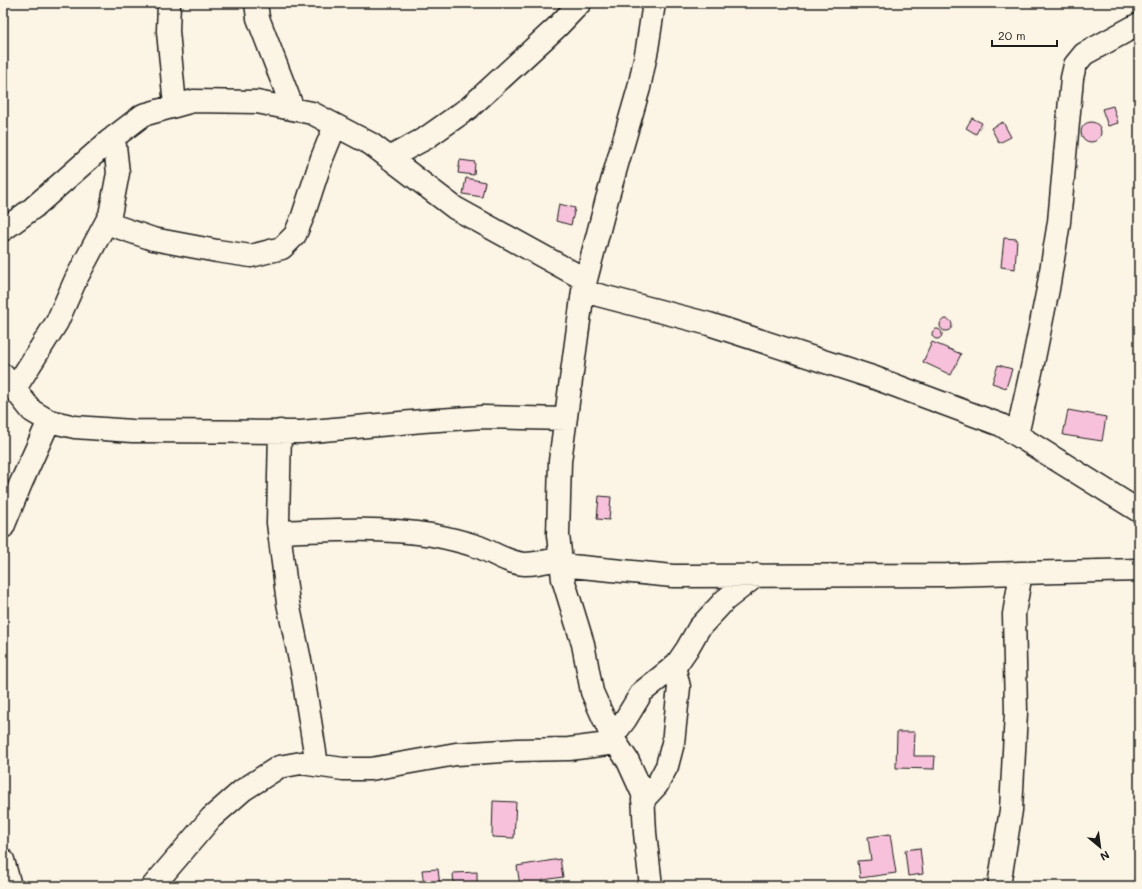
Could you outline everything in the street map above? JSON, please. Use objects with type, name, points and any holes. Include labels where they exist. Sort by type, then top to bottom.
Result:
[{"type":"street","points":[[169,3],[168,31],[175,106]]},
{"type":"street","points":[[256,3],[258,18],[293,109]]},
{"type":"street","points":[[389,158],[426,138],[470,107],[557,27],[580,3]]},
{"type":"street","points":[[651,886],[645,833],[643,794],[628,761],[614,740],[592,692],[583,644],[563,579],[558,535],[560,460],[584,285],[639,88],[654,3]]},
{"type":"street","points":[[1017,435],[1038,341],[1059,222],[1072,78],[1075,65],[1084,54],[1139,24]]},
{"type":"street","points":[[3,230],[33,208],[114,137],[143,115],[193,101],[257,102],[312,113],[371,144],[455,208],[584,285],[876,378],[1001,425],[1139,511]]},
{"type":"street","points":[[106,223],[153,239],[251,256],[282,248],[295,235],[304,216],[322,158],[335,126]]},
{"type":"street","points":[[114,137],[118,173],[110,215],[76,279],[57,322],[9,383],[32,411],[49,421],[75,427],[132,431],[301,432],[483,417],[565,419]]},
{"type":"street","points":[[3,527],[49,421]]},
{"type":"street","points":[[280,431],[278,523],[288,603],[302,670],[318,765]]},
{"type":"street","points":[[280,532],[353,530],[431,535],[480,548],[504,559],[524,564],[561,561],[673,576],[947,575],[1139,570]]},
{"type":"street","points":[[999,886],[1011,810],[1016,712],[1014,614],[1021,573]]},
{"type":"street","points":[[153,886],[211,818],[243,790],[279,767],[300,763],[343,769],[371,769],[456,754],[518,750],[569,750],[614,740],[642,692],[674,666],[687,649],[699,628],[725,600],[757,575]]},
{"type":"street","points":[[643,800],[657,785],[667,766],[674,743],[679,688],[674,666]]},
{"type":"street","points":[[3,860],[10,886]]},
{"type":"building","points":[[1113,106],[1118,123],[1108,126],[1102,109]]},
{"type":"building","points":[[972,118],[982,123],[976,134],[966,128]]},
{"type":"building","points":[[1003,122],[1011,137],[999,143],[991,128]]},
{"type":"building","points":[[1091,122],[1098,125],[1101,132],[1098,139],[1091,142],[1084,139],[1081,132],[1084,125]]},
{"type":"building","points":[[460,160],[475,162],[474,175],[458,173]]},
{"type":"building","points":[[466,178],[485,182],[482,197],[463,194]]},
{"type":"building","points":[[559,204],[575,208],[571,225],[556,221]]},
{"type":"building","points":[[1004,238],[1017,239],[1015,269],[1001,267]]},
{"type":"building","points":[[946,319],[950,321],[952,325],[950,329],[946,331],[942,329],[940,325],[942,321]]},
{"type":"building","points":[[935,329],[939,329],[941,330],[941,338],[935,339],[932,336],[932,332]]},
{"type":"building","points":[[932,342],[961,354],[951,375],[923,362]]},
{"type":"building","points":[[998,365],[1012,369],[1006,388],[992,383]]},
{"type":"building","points":[[1068,410],[1106,417],[1102,441],[1063,435]]},
{"type":"building","points":[[599,496],[611,497],[609,520],[597,519]]},
{"type":"building","points":[[897,732],[915,732],[914,756],[935,756],[934,769],[896,768]]},
{"type":"building","points":[[493,801],[516,802],[514,838],[492,837]]},
{"type":"building","points":[[890,834],[896,873],[860,878],[858,861],[871,860],[868,837]]},
{"type":"building","points":[[920,848],[923,874],[908,876],[905,850]]},
{"type":"building","points":[[560,859],[563,877],[543,880],[544,886],[520,886],[517,866]]},
{"type":"building","points":[[438,869],[440,886],[424,886],[422,870]]},
{"type":"building","points":[[477,872],[477,886],[454,886],[453,873]]}]
